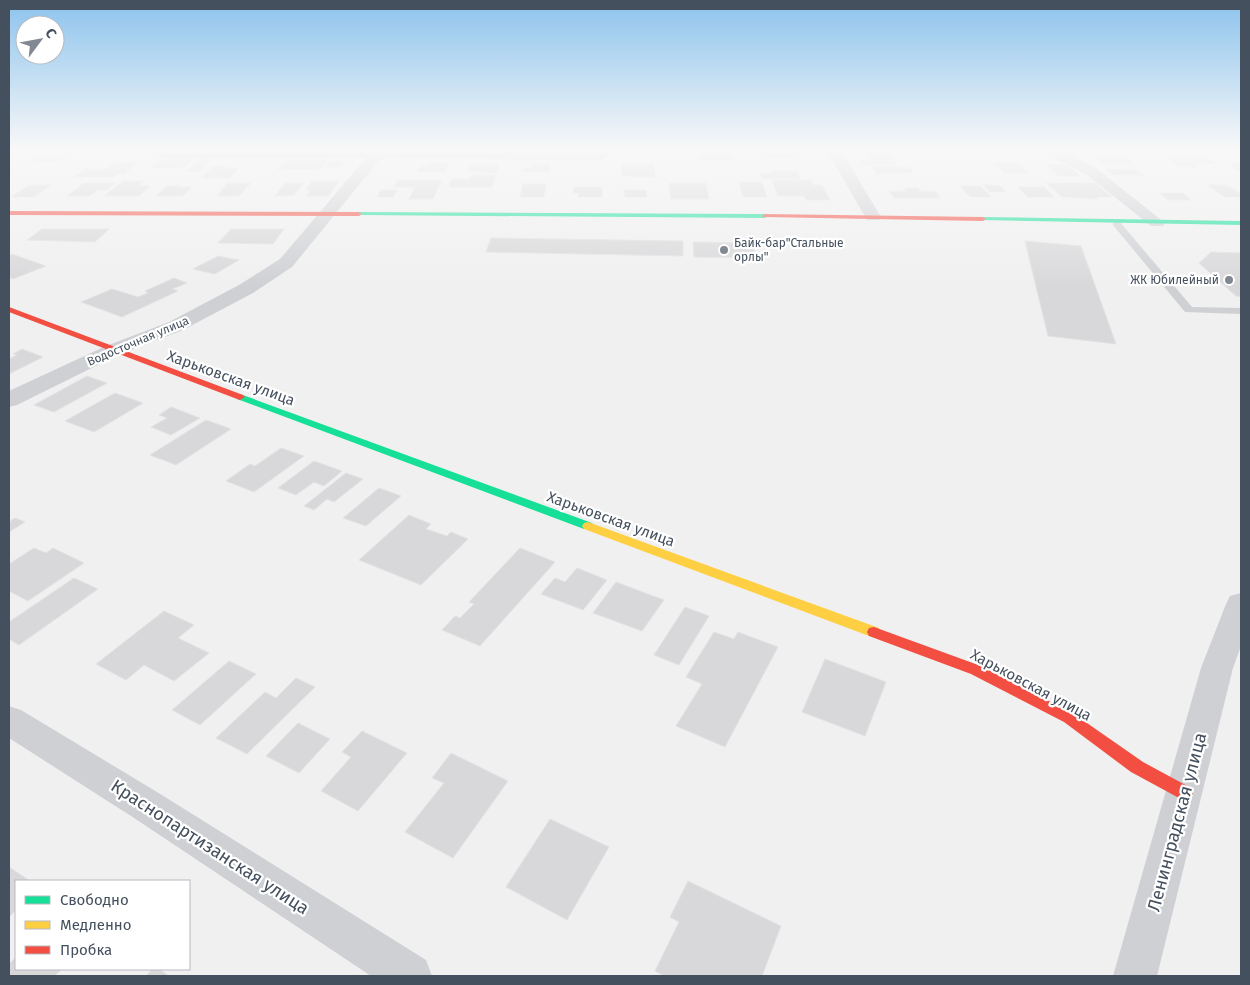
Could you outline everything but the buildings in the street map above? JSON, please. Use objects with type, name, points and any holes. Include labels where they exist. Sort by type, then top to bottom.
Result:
[{"type":"street","name":"Водосточная улица","points":[[9,400],[113,350],[176,326],[246,289],[286,262],[343,195]]},
{"type":"street","points":[[860,195],[873,218]]},
{"type":"street","points":[[1121,195],[1157,223]]},
{"type":"street","points":[[9,213],[328,213],[1241,223]]},
{"type":"street","name":"Харьковская улица","points":[[9,309],[113,350],[976,670],[1069,718],[1137,767],[1185,793]]},
{"type":"street","name":"Ленинградская улица","points":[[1135,976],[1217,668],[1241,604]]},
{"type":"street","name":"Краснопартизанская улица","points":[[9,720],[410,976]]},
{"type":"lane","points":[[1116,223],[1189,310],[1241,311]]},
{"type":"traffic: fast","points":[[359,214],[765,216]]},
{"type":"traffic: fast","points":[[983,219],[1241,223]]},
{"type":"traffic: fast","points":[[240,397],[588,526]]},
{"type":"traffic: slow","points":[[588,526],[874,632]]},
{"type":"traffic: jam","points":[[9,213],[359,214]]},
{"type":"traffic: jam","points":[[765,216],[983,219]]},
{"type":"traffic: jam","points":[[9,309],[240,397]]},
{"type":"traffic: jam","points":[[874,632],[976,670],[1069,718],[1137,767],[1185,793]]},
{"type":"place","name":"Байк-бар\"Стальные орлы\"","points":[[724,250]]},
{"type":"place","name":"ЖК Юбилейный","points":[[1229,280]]}]
